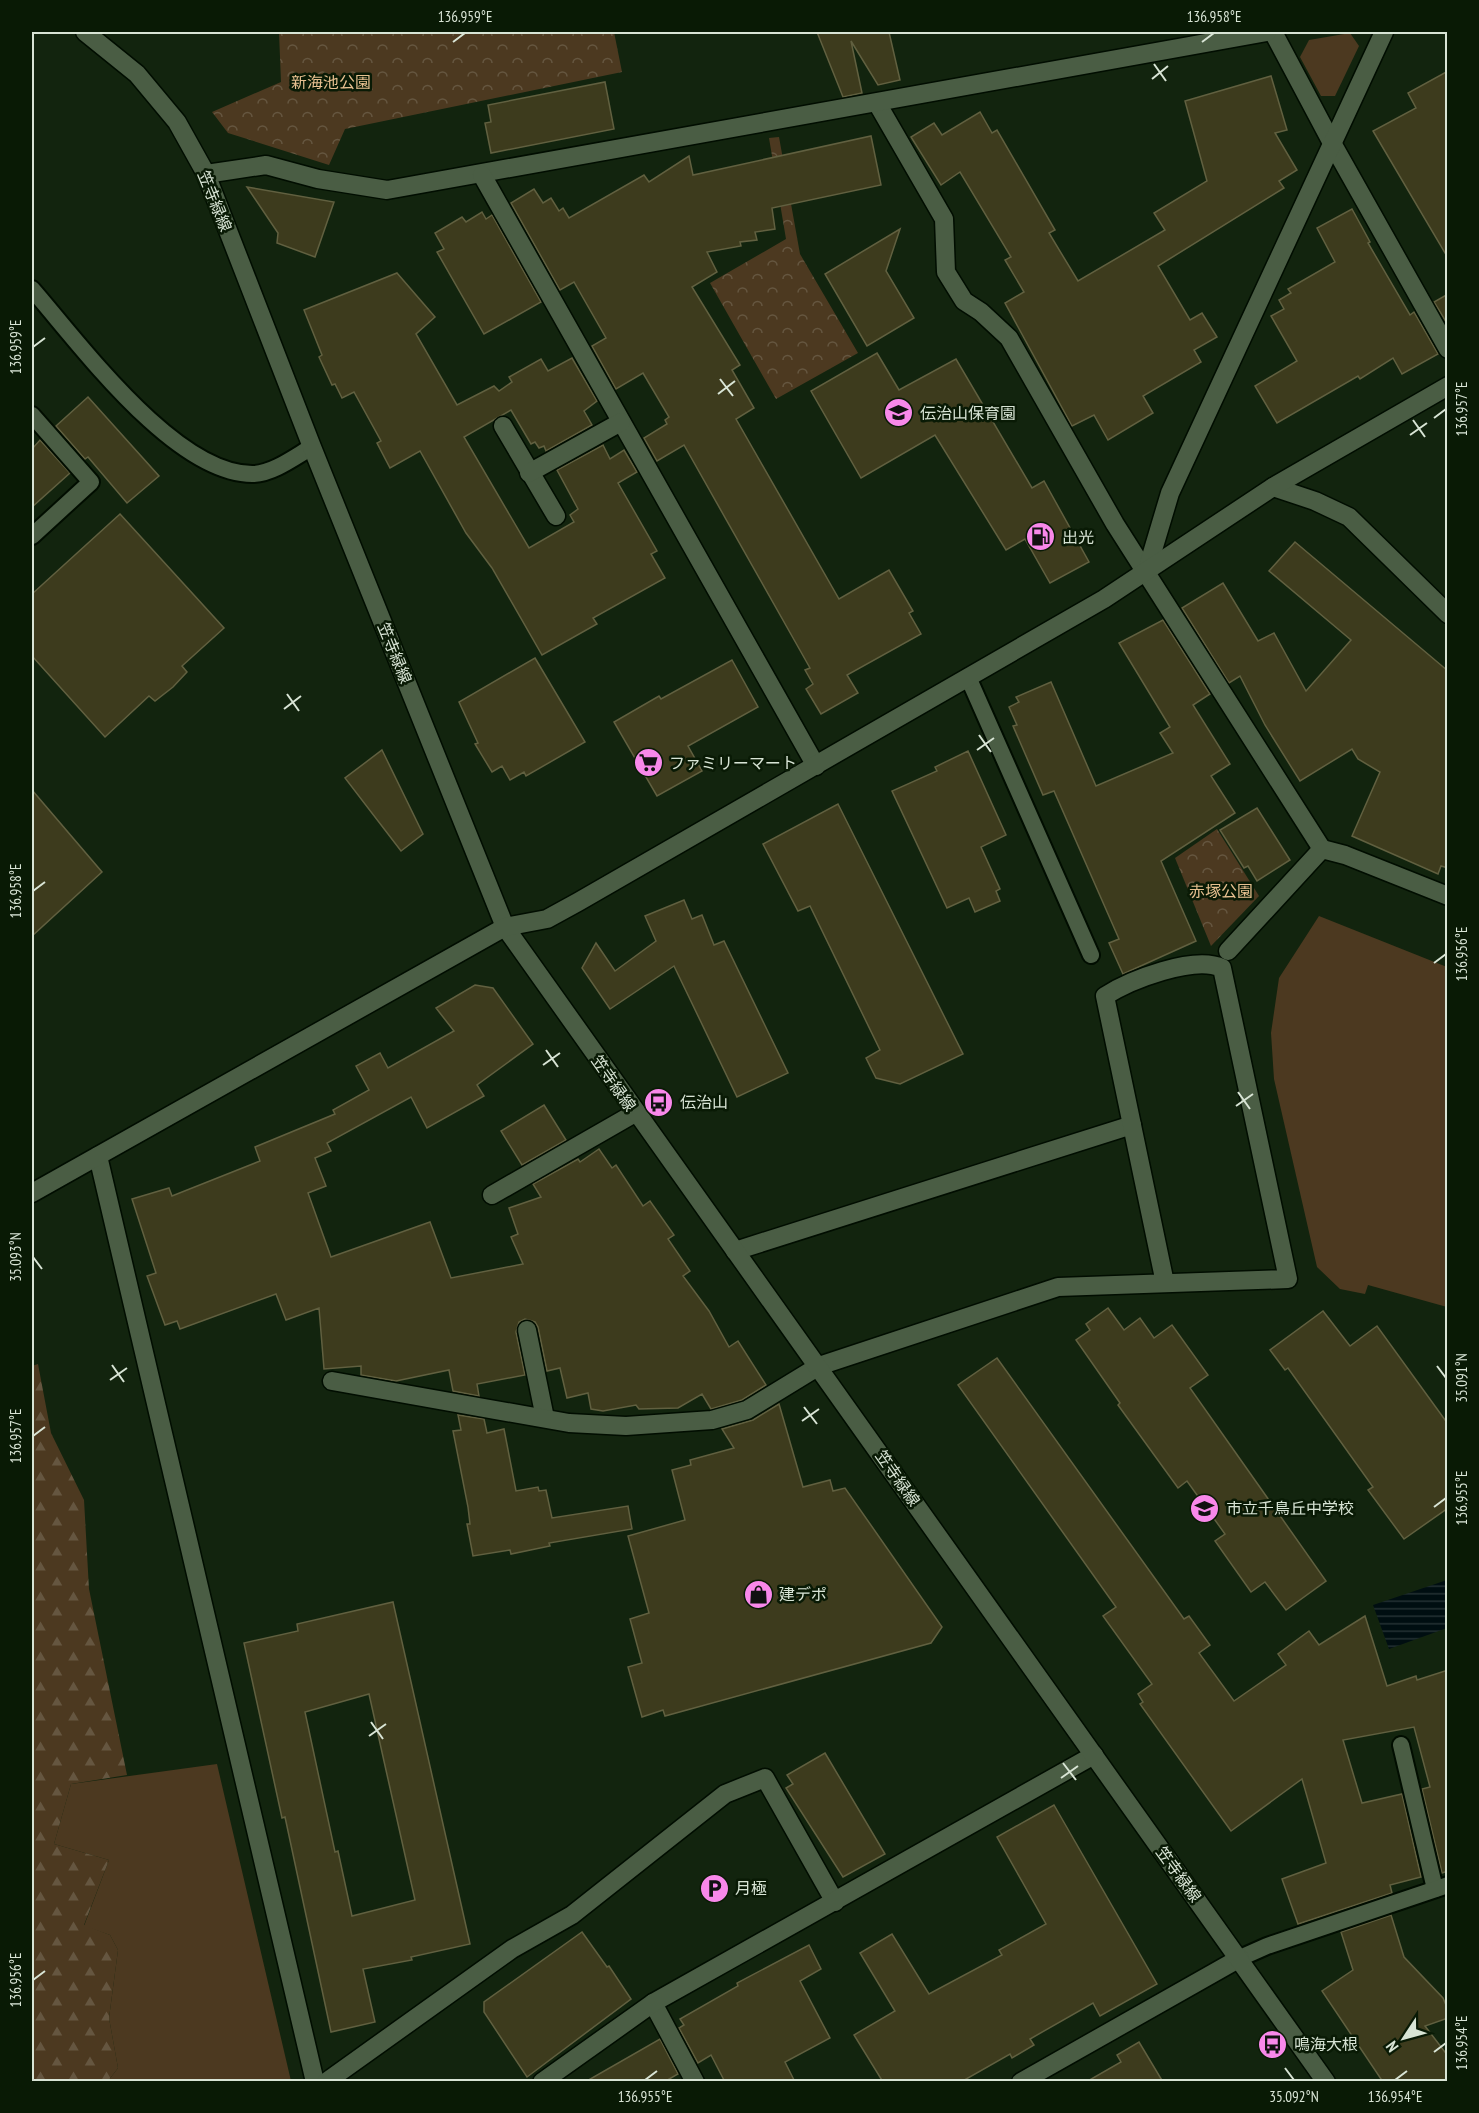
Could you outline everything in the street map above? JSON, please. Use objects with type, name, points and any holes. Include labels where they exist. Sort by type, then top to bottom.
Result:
[{"type":"street","name":"笠寺緑線","points":[[85,32],[137,75],[177,122],[206,174],[312,447],[505,927],[635,1113],[819,1366],[1326,2082]]},
{"type":"street","points":[[206,174],[266,165],[318,179],[387,190],[482,175],[1267,32]]},
{"type":"street","points":[[1273,32],[1332,143],[1448,349]]},
{"type":"street","points":[[1147,570],[1170,494],[1384,32]]},
{"type":"street","points":[[878,103],[944,219],[946,272],[964,301],[981,312],[1009,338],[1115,524],[1147,570],[1307,830],[1322,849],[1345,855],[1448,896]]},
{"type":"street","points":[[482,175],[816,766]]},
{"type":"street","points":[[32,1192],[505,927],[547,919],[816,766],[1147,570],[1273,487],[1448,386]]},
{"type":"street","points":[[529,473],[621,422]]},
{"type":"street","points":[[503,426],[556,516]]},
{"type":"street","points":[[1273,487],[1315,501],[1348,517],[1448,614]]},
{"type":"street","points":[[1228,951],[1322,849]]},
{"type":"street","points":[[332,1381],[569,1423],[626,1426],[712,1420],[747,1410],[819,1366],[1058,1287],[1288,1280],[1222,968],[1214,964],[1161,970],[1119,987],[1105,996],[1165,1283]]},
{"type":"street","points":[[492,1195],[635,1113]]},
{"type":"street","points":[[735,1251],[1132,1125]]},
{"type":"street","points":[[98,1156],[315,2082]]},
{"type":"street","points":[[527,1330],[545,1418]]},
{"type":"street","points":[[542,2082],[653,2003],[1094,1755]]},
{"type":"street","points":[[326,2082],[512,1949],[572,1915],[724,1794],[765,1778],[835,1902]]},
{"type":"street","points":[[1021,2082],[1240,1958]]},
{"type":"street","points":[[653,2003],[695,2082]]},
{"type":"lane","points":[[32,289],[135,406],[168,437],[203,461],[234,471],[256,474],[278,466],[312,447]]},
{"type":"lane","points":[[32,415],[91,482],[32,536]]},
{"type":"lane","points":[[968,677],[1091,955]]},
{"type":"lane","points":[[1240,1958],[1267,1946],[1442,1887],[1401,1745]]},
{"type":"green space","name":"新海池公園","points":[[279,32],[614,32],[622,72],[345,129],[329,165],[228,133],[212,112],[281,82]]},
{"type":"green space","points":[[1350,33],[1359,46],[1335,96],[1321,96],[1300,57],[1309,40]]},
{"type":"green space","points":[[779,137],[800,254],[858,353],[776,399],[710,283],[786,239],[769,138]]},
{"type":"green space","name":"赤塚公園","points":[[1217,829],[1259,896],[1211,946],[1175,858]]},
{"type":"green space","points":[[1319,916],[1447,967],[1447,1307],[1368,1285],[1365,1294],[1340,1289],[1317,1267],[1274,1079],[1271,1033],[1279,978]]},
{"type":"green space","points":[[38,1364],[51,1433],[84,1500],[89,1589],[127,1775],[71,1784],[54,1844],[109,1860],[84,1925],[110,1935],[118,1950],[109,2018],[118,2068],[108,2081],[32,2081],[32,1366]]},
{"type":"green space","points":[[217,1764],[291,2081],[108,2081],[118,2068],[109,2018],[118,1950],[110,1935],[84,1926],[109,1860],[54,1844],[71,1784]]},
{"type":"shaded area","points":[[1447,1580],[1447,1628],[1389,1649],[1373,1605]]},
{"type":"building","points":[[817,32],[889,32],[900,80],[878,85],[851,41],[862,93],[843,97]]},
{"type":"building","points":[[1448,71],[1448,258],[1373,131],[1416,108],[1408,93]]},
{"type":"building","points":[[1271,76],[1287,130],[1275,133],[1297,170],[1279,181],[1284,188],[1158,266],[1190,320],[1202,313],[1217,337],[1194,350],[1201,362],[1143,396],[1153,413],[1108,440],[1094,415],[1072,426],[1005,303],[1024,292],[1005,260],[1011,257],[960,172],[941,185],[911,137],[934,123],[942,135],[980,112],[992,133],[997,130],[1055,230],[1049,233],[1078,281],[1165,230],[1154,213],[1207,181],[1185,101]]},
{"type":"building","points":[[605,82],[614,129],[491,153],[485,123],[491,122],[488,105]]},
{"type":"building","points":[[871,136],[881,185],[772,208],[775,229],[755,232],[757,240],[740,242],[741,246],[707,252],[717,272],[692,287],[740,365],[732,370],[754,408],[736,419],[839,599],[889,570],[913,611],[909,613],[921,634],[847,675],[858,693],[821,714],[806,689],[813,684],[805,670],[810,668],[684,445],[657,461],[644,438],[667,424],[665,420],[669,417],[643,373],[616,389],[592,346],[606,338],[574,282],[560,290],[511,203],[534,189],[543,203],[551,198],[559,211],[563,208],[569,218],[644,175],[649,182],[689,156],[693,175]]},
{"type":"building","points":[[247,187],[334,202],[315,257],[277,243],[278,233]]},
{"type":"building","points":[[1352,209],[1370,242],[1368,243],[1410,315],[1414,312],[1438,354],[1402,374],[1393,358],[1360,379],[1358,376],[1277,423],[1255,386],[1297,361],[1271,316],[1284,309],[1279,300],[1291,293],[1288,289],[1335,262],[1317,228]]},
{"type":"building","points":[[482,212],[486,219],[492,215],[541,302],[484,334],[437,252],[444,249],[435,233],[462,217],[466,222]]},
{"type":"building","points":[[900,229],[886,271],[914,318],[867,346],[825,274]]},
{"type":"building","points":[[397,273],[435,317],[416,334],[457,405],[494,386],[499,391],[512,382],[509,377],[541,359],[548,371],[572,358],[597,401],[584,411],[592,425],[546,451],[544,446],[539,448],[535,442],[531,444],[511,410],[464,437],[529,548],[574,522],[570,515],[578,509],[557,470],[603,445],[610,459],[624,450],[637,472],[618,483],[657,551],[651,554],[665,578],[593,618],[597,624],[542,655],[492,568],[466,533],[420,451],[390,468],[377,443],[381,441],[354,392],[342,398],[335,384],[332,385],[319,357],[322,355],[304,310]]},
{"type":"building","points":[[1448,294],[1448,325],[1434,302]]},
{"type":"building","points":[[877,353],[899,390],[956,359],[1032,488],[1044,481],[1089,562],[1050,583],[1025,539],[1006,550],[935,435],[861,478],[811,391]]},
{"type":"building","points":[[88,397],[159,476],[127,503],[88,457],[85,459],[56,426]]},
{"type":"building","points":[[40,440],[70,473],[32,507],[32,449]]},
{"type":"building","points":[[120,514],[224,628],[182,666],[187,672],[173,687],[155,701],[149,696],[105,737],[32,656],[32,594]]},
{"type":"building","points":[[1295,542],[1448,671],[1448,868],[1441,866],[1438,874],[1352,836],[1380,772],[1358,759],[1352,749],[1300,781],[1265,725],[1240,676],[1229,683],[1182,608],[1223,583],[1258,641],[1274,633],[1306,691],[1351,640],[1269,571]]},
{"type":"building","points":[[1163,620],[1210,694],[1193,705],[1230,764],[1211,776],[1235,813],[1161,861],[1196,941],[1123,974],[1109,943],[1119,939],[1054,791],[1043,795],[1013,726],[1017,725],[1009,707],[1019,702],[1016,697],[1051,682],[1096,786],[1173,753],[1160,733],[1170,727],[1119,643]]},
{"type":"building","points":[[535,658],[585,742],[526,776],[524,772],[510,780],[502,766],[492,772],[475,744],[478,743],[459,702]]},
{"type":"building","points":[[732,660],[758,707],[688,746],[702,771],[657,796],[614,722],[659,696],[661,699]]},
{"type":"building","points":[[382,750],[423,834],[401,851],[345,778]]},
{"type":"building","points":[[968,751],[1006,835],[981,847],[1000,889],[996,891],[1000,901],[975,912],[969,898],[947,908],[892,791],[937,771],[935,767]]},
{"type":"building","points":[[32,790],[102,872],[32,936]]},
{"type":"building","points":[[838,804],[963,1054],[900,1084],[876,1078],[866,1058],[880,1050],[810,906],[798,911],[763,844]]},
{"type":"building","points":[[1257,808],[1290,860],[1257,881],[1248,866],[1244,868],[1220,830]]},
{"type":"building","points":[[684,900],[692,919],[702,915],[714,945],[724,941],[788,1073],[737,1097],[674,966],[610,1009],[582,968],[596,943],[615,971],[656,941],[645,916]]},
{"type":"building","points":[[475,985],[493,988],[533,1044],[477,1085],[484,1096],[427,1128],[411,1097],[327,1143],[331,1151],[315,1158],[326,1186],[308,1193],[331,1257],[430,1222],[451,1278],[523,1264],[511,1237],[518,1234],[509,1208],[541,1197],[533,1184],[578,1159],[580,1162],[599,1149],[612,1168],[616,1165],[643,1206],[650,1201],[674,1235],[668,1239],[690,1271],[683,1276],[709,1311],[729,1347],[738,1341],[766,1385],[742,1400],[711,1409],[702,1394],[678,1408],[639,1409],[636,1405],[603,1411],[591,1409],[588,1393],[567,1398],[560,1368],[547,1371],[538,1327],[535,1322],[525,1319],[519,1322],[516,1332],[525,1375],[477,1384],[479,1396],[453,1391],[449,1370],[396,1381],[361,1375],[361,1366],[324,1369],[319,1308],[286,1320],[276,1294],[180,1329],[177,1321],[165,1325],[147,1276],[156,1273],[132,1199],[169,1188],[172,1196],[260,1161],[255,1147],[335,1114],[333,1110],[369,1090],[356,1066],[380,1053],[388,1068],[454,1031],[436,1008]]},
{"type":"building","points":[[544,1105],[566,1140],[522,1165],[501,1131]]},
{"type":"building","points":[[1108,1308],[1124,1330],[1140,1318],[1154,1338],[1172,1325],[1208,1375],[1190,1388],[1326,1581],[1286,1610],[1265,1582],[1251,1592],[1215,1541],[1225,1534],[1187,1481],[1178,1488],[1118,1405],[1120,1403],[1076,1340],[1090,1330],[1086,1324]]},
{"type":"building","points":[[1323,1311],[1350,1346],[1377,1326],[1448,1424],[1448,1508],[1404,1539],[1368,1490],[1373,1487],[1288,1368],[1285,1370],[1270,1350]]},
{"type":"building","points":[[997,1358],[1184,1619],[1189,1616],[1210,1645],[1199,1653],[1234,1701],[1286,1665],[1278,1654],[1309,1631],[1319,1645],[1365,1616],[1387,1686],[1416,1676],[1417,1680],[1448,1670],[1448,1871],[1442,1873],[1422,1789],[1430,1787],[1414,1727],[1343,1740],[1362,1803],[1402,1794],[1421,1877],[1390,1885],[1392,1893],[1298,1924],[1282,1879],[1326,1863],[1302,1779],[1231,1831],[1140,1704],[1143,1702],[1138,1694],[1152,1684],[1103,1616],[1116,1607],[958,1385]]},
{"type":"building","points":[[779,1404],[803,1487],[830,1480],[833,1491],[845,1488],[942,1627],[931,1643],[665,1716],[663,1710],[642,1717],[628,1667],[642,1663],[630,1619],[649,1613],[628,1536],[685,1520],[672,1470],[691,1465],[690,1460],[734,1448],[722,1429],[753,1420]]},
{"type":"building","points":[[458,1415],[484,1419],[487,1433],[504,1429],[516,1491],[538,1487],[539,1491],[546,1490],[552,1518],[628,1506],[632,1529],[549,1543],[550,1546],[511,1554],[510,1550],[473,1556],[467,1524],[470,1524],[468,1507],[453,1431],[461,1430]]},
{"type":"building","points":[[393,1602],[470,1944],[411,1957],[412,1960],[363,1969],[375,2022],[331,2032],[285,1817],[282,1818],[244,1643],[298,1631],[297,1624]],"holes":[[[369,1694],[415,1900],[352,1916],[338,1851],[335,1852],[305,1712]]]},
{"type":"building","points":[[825,1753],[885,1854],[843,1877],[786,1788],[793,1784],[787,1775]]},
{"type":"building","points":[[1054,1805],[1157,1984],[1100,2016],[1093,2003],[1030,2039],[1034,2045],[1012,2058],[1010,2054],[961,2082],[883,2082],[854,2035],[895,2011],[860,1953],[892,1934],[929,1994],[1002,1955],[999,1950],[1046,1924],[997,1837]]},
{"type":"building","points":[[1391,1915],[1404,1957],[1443,1998],[1448,2010],[1448,2018],[1425,2026],[1448,2056],[1448,2082],[1383,2082],[1322,1991],[1353,1970],[1341,1932]]},
{"type":"building","points":[[582,1932],[631,1999],[527,2077],[484,2012],[484,2002]]},
{"type":"building","points":[[809,1945],[821,1969],[800,1981],[830,2038],[785,2062],[795,2082],[725,2082],[711,2055],[698,2063],[679,2028],[684,2025],[680,2019],[738,1986],[737,1983]]},
{"type":"building","points":[[660,2039],[678,2074],[664,2082],[585,2082]]},
{"type":"building","points":[[1139,2042],[1163,2082],[1086,2082],[1121,2062],[1117,2055]]},
{"type":"place","name":"伝治山保育園","points":[[899,413]]},
{"type":"place","name":"出光","points":[[1041,537]]},
{"type":"place","name":"ファミリーマート","points":[[648,763]]},
{"type":"place","name":"伝治山","points":[[659,1102]]},
{"type":"place","name":"市立千鳥丘中学校","points":[[1205,1508]]},
{"type":"place","name":"建デポ","points":[[758,1594]]},
{"type":"place","name":"月極","points":[[714,1888]]},
{"type":"place","name":"鳴海大根","points":[[1273,2044]]}]
